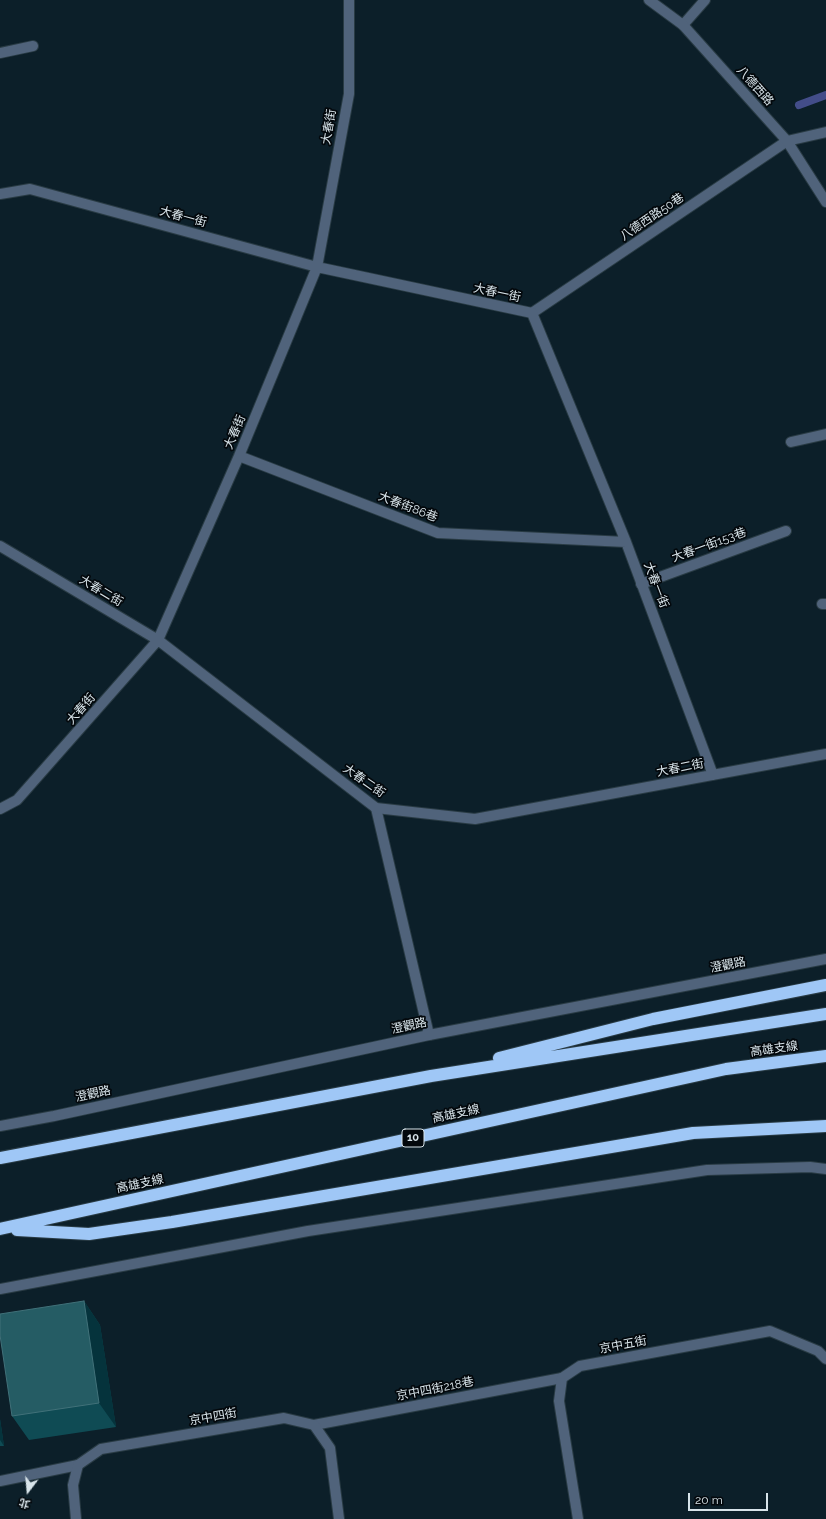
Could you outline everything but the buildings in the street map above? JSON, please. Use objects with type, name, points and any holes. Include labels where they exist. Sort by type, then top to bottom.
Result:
[{"type":"highway","points":[[431,1076],[653,1019],[826,985]]},
{"type":"highway","points":[[0,1158],[431,1076],[826,1014]]},
{"type":"highway","name":"高雄支線","points":[[1,1229],[726,1069],[826,1056]]},
{"type":"highway","points":[[1,1229],[89,1234],[172,1222],[693,1133],[826,1126]]},
{"type":"street","name":"大春街","points":[[0,809],[17,800],[158,640],[239,456],[317,267],[349,94],[349,0]]},
{"type":"street","name":"八德西路","points":[[649,0],[683,25],[787,141],[826,202]]},
{"type":"street","points":[[683,25],[705,0]]},
{"type":"street","points":[[0,54],[33,46]]},
{"type":"street","points":[[787,141],[826,132]]},
{"type":"street","name":"八德西路50巷","points":[[532,313],[787,141]]},
{"type":"street","name":"大春一街","points":[[0,194],[30,189],[317,267],[532,313],[626,542],[713,775]]},
{"type":"street","points":[[791,442],[826,434]]},
{"type":"street","name":"大春街86巷","points":[[239,456],[438,533],[626,542]]},
{"type":"street","name":"大春一街153巷","points":[[641,584],[786,531]]},
{"type":"street","name":"大春二街","points":[[0,546],[158,640],[376,808],[475,819],[826,754]]},
{"type":"street","points":[[376,808],[429,1035]]},
{"type":"street","name":"澄觀路","points":[[0,1126],[429,1035],[826,959]]},
{"type":"street","points":[[0,1289],[308,1231],[707,1170],[810,1167],[826,1169]]},
{"type":"street","name":"京中五街","points":[[562,1378],[580,1366],[770,1331],[818,1351],[826,1359]]},
{"type":"street","points":[[562,1378],[559,1401],[578,1519]]},
{"type":"street","name":"京中四街218巷","points":[[314,1425],[562,1378]]},
{"type":"street","name":"京中四街","points":[[78,1465],[101,1449],[284,1418],[314,1425]]},
{"type":"street","points":[[314,1425],[330,1448],[338,1519]]},
{"type":"street","points":[[0,1481],[78,1465],[73,1485],[76,1519]]},
{"type":"waterway","points":[[799,105],[826,95]]}]
